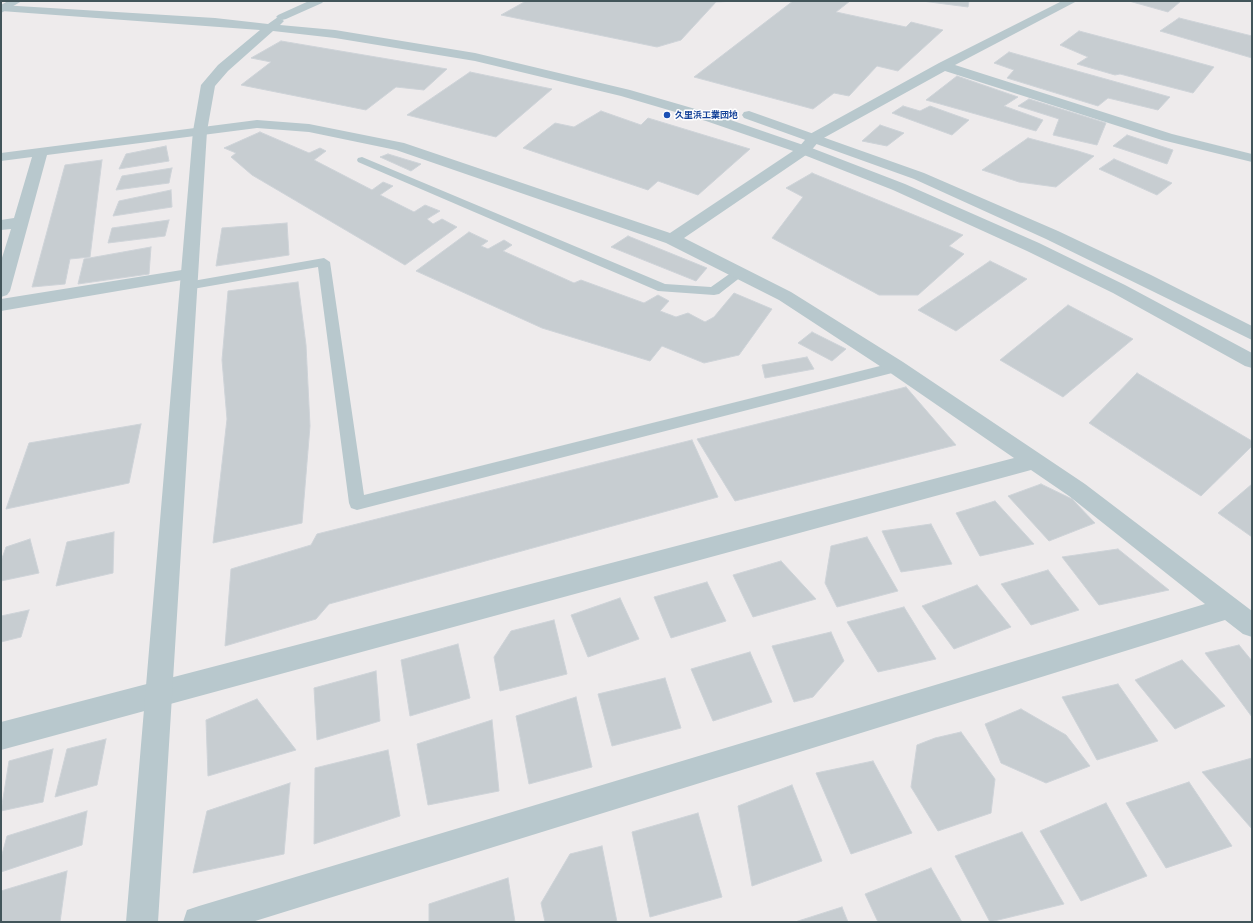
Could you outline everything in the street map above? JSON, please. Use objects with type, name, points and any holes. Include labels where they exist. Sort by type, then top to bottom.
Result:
[{"type":"street","points":[[44,1],[404,33],[521,54]]},
{"type":"street","points":[[142,922],[188,280],[200,130],[208,85],[223,68],[277,22],[318,1]]},
{"type":"street","points":[[672,239],[809,144],[944,66],[1067,1]]},
{"type":"street","points":[[6,7],[215,22],[277,22],[335,34],[416,46],[549,74],[625,92],[711,118],[809,144],[919,176],[1052,234],[1145,279],[1252,334]]},
{"type":"street","points":[[944,66],[1167,137],[1252,158]]},
{"type":"street","points":[[735,110],[899,187],[1033,247],[1126,292],[1252,361]]},
{"type":"street","points":[[1,157],[200,130],[257,124],[309,128],[399,146],[672,239],[785,296],[896,367],[1077,490],[1252,626]]},
{"type":"street","points":[[1,291],[41,152]]},
{"type":"street","points":[[1,225],[22,222]]},
{"type":"street","points":[[1,305],[188,280]]},
{"type":"street","points":[[1,736],[1035,461]]},
{"type":"street","points":[[199,922],[1228,608]]},
{"type":"lane","points":[[362,160],[413,184],[663,288],[714,291],[740,274]]},
{"type":"lane","points":[[188,280],[324,262],[357,502],[896,367]]},
{"type":"building","points":[[526,1],[736,1],[716,2],[681,40],[657,47],[501,15]]},
{"type":"building","points":[[793,1],[850,1],[836,12],[906,27],[911,22],[943,30],[898,71],[877,66],[849,96],[834,93],[813,109],[694,77]]},
{"type":"building","points":[[922,1],[969,1],[968,7]]},
{"type":"building","points":[[1129,1],[1181,1],[1168,12]]},
{"type":"building","points":[[1179,18],[1252,36],[1252,58],[1160,31]]},
{"type":"building","points":[[1079,31],[1214,67],[1193,93],[1120,74],[1115,75],[1077,64],[1088,57],[1060,45]]},
{"type":"building","points":[[281,41],[447,69],[424,90],[396,87],[366,110],[241,85],[271,62],[251,58]]},
{"type":"building","points":[[1009,52],[1170,97],[1158,110],[1108,98],[1098,106],[1007,78],[1014,70],[994,63]]},
{"type":"building","points":[[470,72],[552,89],[496,137],[407,115]]},
{"type":"building","points":[[957,76],[1018,97],[1004,106],[1043,120],[1036,131],[926,100]]},
{"type":"building","points":[[1029,99],[1106,123],[1097,145],[1053,135],[1059,119],[1018,106]]},
{"type":"building","points":[[903,106],[920,111],[930,106],[969,120],[952,135],[892,113]]},
{"type":"building","points":[[601,111],[641,125],[648,118],[750,149],[698,195],[658,181],[648,190],[523,148],[555,123],[574,127]]},
{"type":"building","points":[[880,125],[904,133],[887,146],[862,141]]},
{"type":"building","points":[[260,132],[309,153],[320,148],[326,151],[314,160],[372,190],[383,182],[393,186],[380,195],[414,212],[425,205],[440,211],[427,219],[433,224],[442,219],[457,227],[405,265],[252,175],[231,157],[236,153],[224,148]]},
{"type":"building","points":[[1127,135],[1173,150],[1167,164],[1113,146]]},
{"type":"building","points":[[1028,138],[1094,156],[1056,187],[1019,182],[982,170]]},
{"type":"building","points":[[166,146],[169,161],[119,169],[126,154]]},
{"type":"building","points":[[388,154],[421,164],[411,171],[380,157]]},
{"type":"building","points":[[1114,159],[1172,183],[1157,195],[1099,169]]},
{"type":"building","points":[[102,160],[90,257],[70,259],[65,284],[32,287],[65,165]]},
{"type":"building","points":[[172,168],[169,183],[116,190],[122,176]]},
{"type":"building","points":[[812,173],[963,235],[949,246],[964,254],[918,295],[879,295],[772,238],[803,197],[786,188]]},
{"type":"building","points":[[171,190],[172,207],[113,216],[119,201]]},
{"type":"building","points":[[169,220],[165,236],[108,243],[112,228]]},
{"type":"building","points":[[287,223],[289,255],[216,266],[222,228]]},
{"type":"building","points":[[469,232],[488,241],[481,246],[488,249],[504,240],[512,245],[503,251],[574,283],[581,280],[644,303],[658,295],[669,301],[660,311],[676,317],[688,313],[705,322],[714,317],[734,293],[772,309],[739,355],[704,363],[662,346],[650,361],[542,328],[416,271]]},
{"type":"building","points":[[628,236],[707,268],[696,281],[611,247]]},
{"type":"building","points":[[151,247],[149,274],[78,284],[84,259]]},
{"type":"building","points":[[990,261],[1027,279],[956,331],[918,310]]},
{"type":"building","points":[[298,282],[306,345],[310,426],[302,523],[213,543],[227,419],[222,360],[228,291]]},
{"type":"building","points":[[1068,305],[1133,339],[1063,397],[1000,360]]},
{"type":"building","points":[[812,332],[846,349],[832,361],[798,343]]},
{"type":"building","points":[[807,357],[814,369],[765,378],[762,365]]},
{"type":"building","points":[[1137,373],[1252,441],[1252,446],[1201,496],[1089,423]]},
{"type":"building","points":[[906,387],[956,445],[735,501],[697,439]]},
{"type":"building","points":[[141,424],[129,483],[6,509],[29,443]]},
{"type":"building","points":[[692,440],[718,497],[329,604],[316,619],[225,646],[231,569],[311,545],[317,534]]},
{"type":"building","points":[[1041,484],[1072,499],[1095,523],[1049,541],[1008,496]]},
{"type":"building","points":[[1252,484],[1252,537],[1218,513]]},
{"type":"building","points":[[995,501],[1034,544],[980,556],[956,513]]},
{"type":"building","points":[[931,524],[952,564],[901,572],[882,531]]},
{"type":"building","points":[[114,532],[113,573],[56,586],[67,542]]},
{"type":"building","points":[[867,537],[898,591],[837,607],[825,583],[831,546]]},
{"type":"building","points":[[30,539],[39,573],[1,581],[1,561],[6,547]]},
{"type":"building","points":[[1118,549],[1169,590],[1099,605],[1062,557]]},
{"type":"building","points":[[781,561],[816,599],[753,617],[733,575]]},
{"type":"building","points":[[1048,570],[1079,610],[1031,625],[1001,584]]},
{"type":"building","points":[[707,582],[726,621],[671,638],[654,597]]},
{"type":"building","points":[[977,585],[1011,627],[954,649],[922,606]]},
{"type":"building","points":[[620,598],[639,639],[588,657],[571,615]]},
{"type":"building","points":[[904,607],[936,659],[878,672],[847,622]]},
{"type":"building","points":[[29,610],[21,637],[1,642],[1,616]]},
{"type":"building","points":[[554,620],[567,674],[500,691],[494,657],[511,631]]},
{"type":"building","points":[[831,632],[844,661],[813,697],[794,702],[772,646]]},
{"type":"building","points":[[458,644],[470,698],[410,716],[401,660]]},
{"type":"building","points":[[1239,645],[1252,661],[1252,717],[1205,653]]},
{"type":"building","points":[[750,652],[772,702],[713,721],[691,669]]},
{"type":"building","points":[[1182,660],[1225,706],[1175,729],[1135,680]]},
{"type":"building","points":[[376,671],[380,721],[317,740],[314,688]]},
{"type":"building","points":[[665,678],[681,728],[612,746],[598,694]]},
{"type":"building","points":[[1118,684],[1158,741],[1097,760],[1062,697]]},
{"type":"building","points":[[576,697],[592,767],[529,784],[516,716]]},
{"type":"building","points":[[257,699],[296,750],[208,776],[206,720]]},
{"type":"building","points":[[1021,709],[1066,735],[1090,766],[1046,783],[1001,763],[985,724]]},
{"type":"building","points":[[492,720],[499,791],[428,805],[417,744]]},
{"type":"building","points":[[961,732],[995,779],[991,813],[938,831],[911,787],[917,745],[935,738]]},
{"type":"building","points":[[106,739],[97,785],[55,797],[67,749]]},
{"type":"building","points":[[53,749],[43,802],[1,811],[9,761]]},
{"type":"building","points":[[388,750],[400,816],[314,844],[315,768]]},
{"type":"building","points":[[1252,758],[1252,829],[1202,772]]},
{"type":"building","points":[[873,761],[912,833],[851,854],[816,773]]},
{"type":"building","points":[[1189,782],[1232,846],[1166,868],[1126,803]]},
{"type":"building","points":[[290,783],[284,854],[193,873],[207,811]]},
{"type":"building","points":[[792,785],[822,861],[752,886],[738,806]]},
{"type":"building","points":[[1106,803],[1147,876],[1081,901],[1040,831]]},
{"type":"building","points":[[87,811],[82,845],[1,872],[1,858],[7,836]]},
{"type":"building","points":[[698,813],[722,897],[650,917],[632,832]]},
{"type":"building","points":[[1022,832],[1064,904],[990,922],[955,856]]},
{"type":"building","points":[[602,846],[617,922],[545,922],[541,903],[570,854]]},
{"type":"building","points":[[931,868],[962,922],[878,922],[865,894]]},
{"type":"building","points":[[67,871],[60,922],[1,922],[1,891]]},
{"type":"building","points":[[508,878],[515,922],[429,922],[429,904]]},
{"type":"building","points":[[842,907],[848,922],[795,922]]},
{"type":"place","name":"久里浜工業団地","points":[[667,115]]}]
